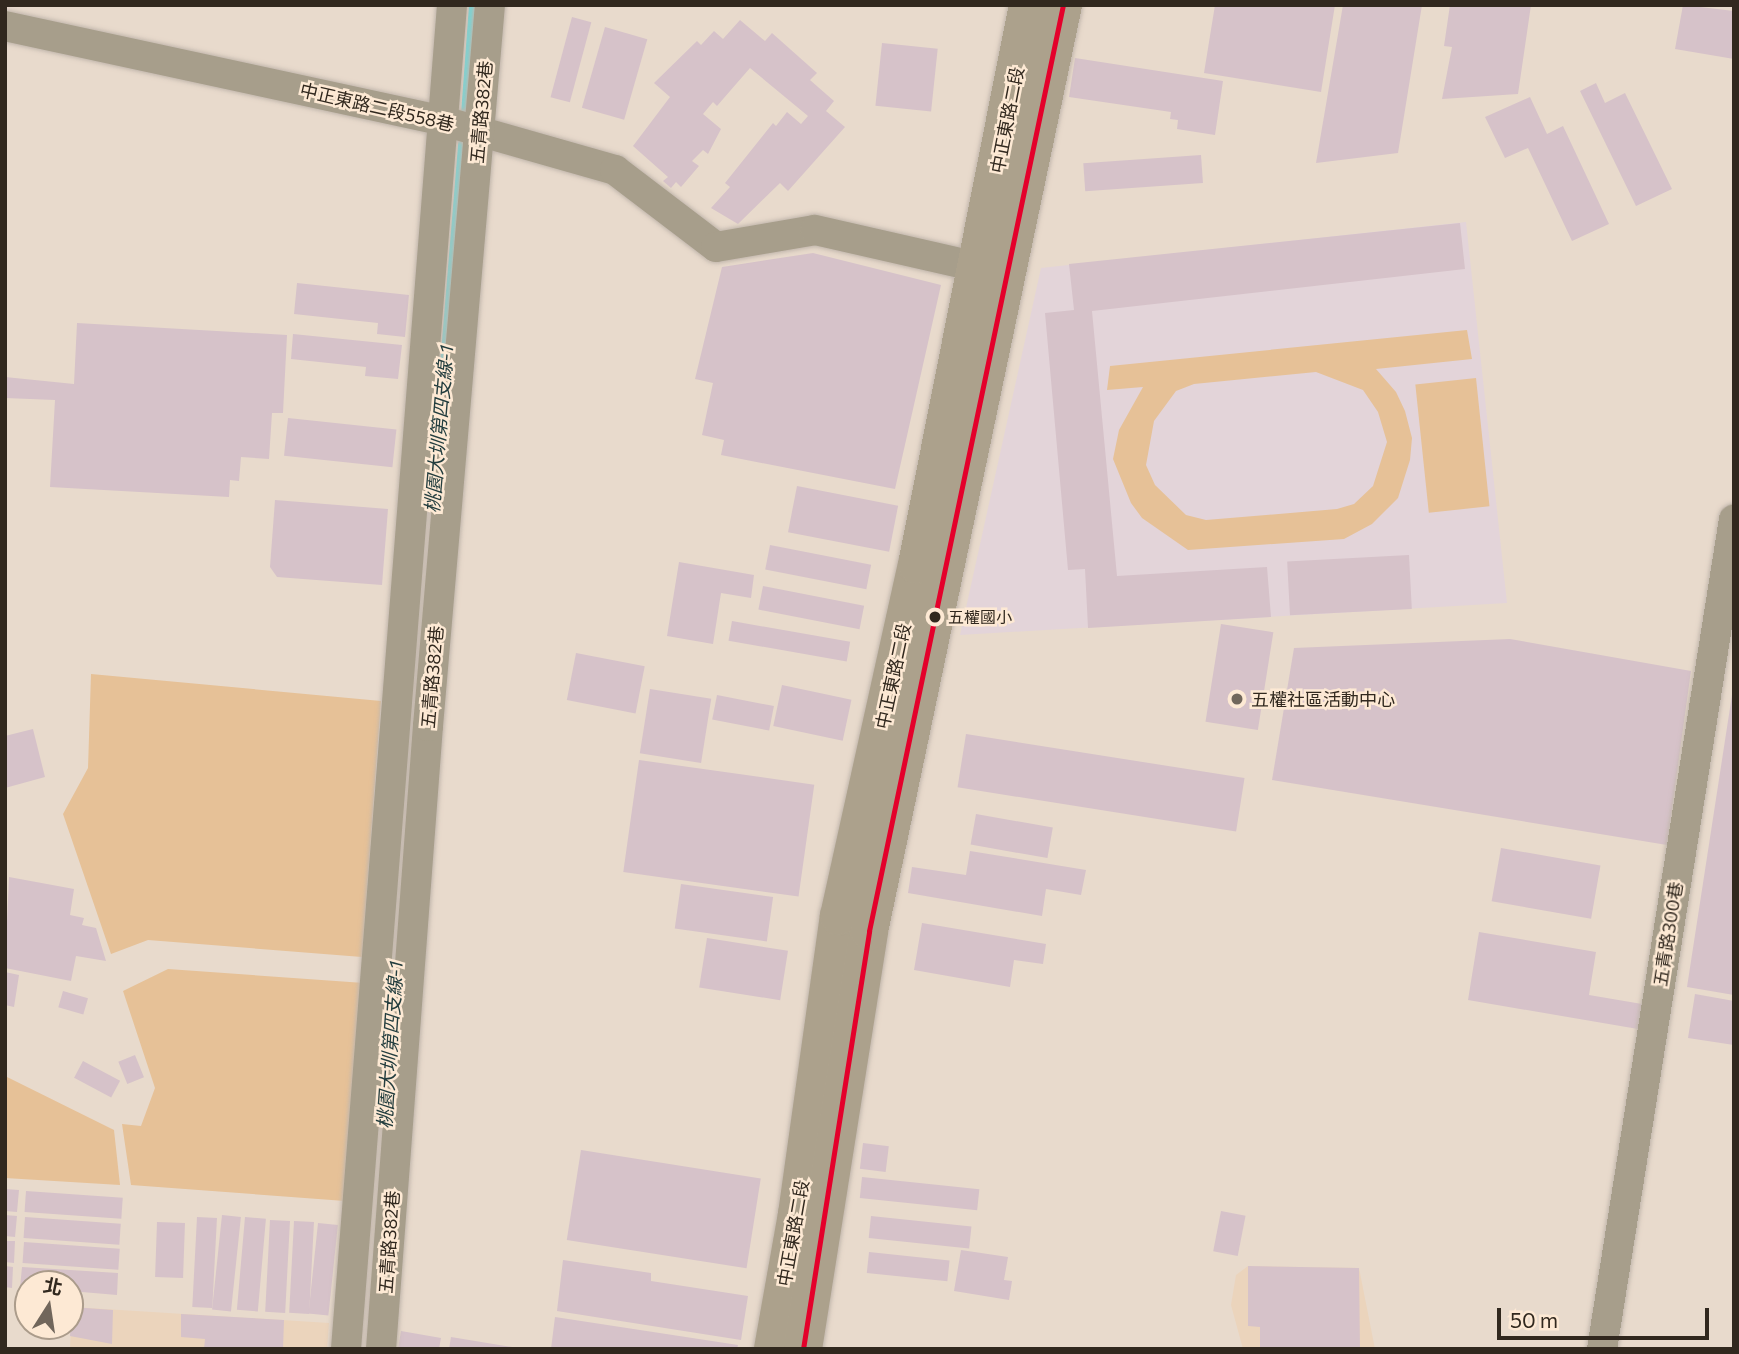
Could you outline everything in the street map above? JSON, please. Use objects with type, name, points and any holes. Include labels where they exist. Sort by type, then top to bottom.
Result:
[{"type":"main road","name":"中正東路二段","points":[[803,1349],[869,931],[994,271],[1028,5]]},
{"type":"main road","name":"中正東路二段","points":[[773,1349],[797,1214],[839,916],[994,271],[1063,5]]},
{"type":"street","name":"五青路382巷","points":[[346,1349],[452,5]]},
{"type":"street","name":"五青路382巷","points":[[381,1349],[428,726],[491,5]]},
{"type":"street","name":"中正東路二段558巷","points":[[5,26],[443,121],[615,170],[716,247],[815,229],[994,271]]},
{"type":"street","name":"五青路300巷","points":[[1602,1349],[1734,519]]},
{"type":"street","points":[[395,723],[428,726]]},
{"type":"shaded area","name":"五權國小","points":[[1466,222],[1507,603],[960,635],[1041,268]]},
{"type":"shaded area","points":[[1467,330],[1472,359],[1376,369],[1396,392],[1405,411],[1412,438],[1410,460],[1398,498],[1372,524],[1344,539],[1188,550],[1142,518],[1131,503],[1113,459],[1119,430],[1143,387],[1107,390],[1110,366]],"holes":[[[1316,372],[1363,390],[1378,412],[1387,442],[1373,486],[1354,504],[1337,509],[1206,520],[1186,515],[1155,485],[1146,465],[1154,421],[1176,391],[1194,384]]]},
{"type":"shaded area","points":[[1476,378],[1489,506],[1429,513],[1415,384]]},
{"type":"shaded area","points":[[91,674],[381,701],[362,957],[148,940],[111,954],[63,814],[88,768]]},
{"type":"shaded area","points":[[168,969],[364,983],[345,1201],[131,1185],[122,1124],[141,1126],[155,1088],[123,991]]},
{"type":"shaded area","points":[[5,1076],[114,1130],[120,1185],[5,1178]]},
{"type":"shaded area","points":[[1248,1266],[1359,1268],[1375,1349],[1243,1349],[1231,1305],[1236,1275]]},
{"type":"shaded area","points":[[84,1308],[329,1323],[327,1349],[70,1349],[70,1340],[84,1340]]},
{"type":"building","points":[[1215,5],[1335,5],[1321,92],[1204,73]]},
{"type":"building","points":[[1343,5],[1422,5],[1398,153],[1316,163]]},
{"type":"building","points":[[1450,5],[1531,5],[1518,94],[1442,99],[1452,47],[1444,46]]},
{"type":"building","points":[[1683,5],[1734,11],[1734,59],[1675,49]]},
{"type":"building","points":[[572,17],[591,22],[570,102],[551,97]]},
{"type":"building","points":[[740,20],[765,41],[772,33],[817,73],[810,80],[834,101],[826,111],[845,127],[788,191],[780,183],[738,224],[711,208],[730,187],[725,183],[773,123],[776,126],[787,112],[801,124],[808,116],[750,68],[717,106],[713,102],[703,114],[721,129],[708,154],[703,150],[692,161],[699,166],[681,187],[676,182],[671,188],[663,181],[668,177],[633,146],[670,97],[654,83],[697,41],[701,45],[714,31],[723,39]]},
{"type":"building","points":[[605,27],[647,39],[624,120],[582,108]]},
{"type":"building","points":[[882,43],[938,49],[931,112],[875,106]]},
{"type":"building","points":[[1075,58],[1223,81],[1215,135],[1177,129],[1178,120],[1170,119],[1171,112],[1069,97]]},
{"type":"building","points":[[1596,83],[1605,103],[1625,93],[1672,189],[1636,206],[1580,91]]},
{"type":"building","points":[[1530,97],[1547,134],[1563,126],[1609,224],[1572,241],[1528,148],[1505,158],[1485,117]]},
{"type":"building","points":[[1201,155],[1203,183],[1085,191],[1083,163]]},
{"type":"building","points":[[1460,223],[1465,269],[1092,311],[1117,576],[1267,567],[1271,617],[1088,628],[1085,569],[1068,570],[1045,313],[1074,310],[1069,264]]},
{"type":"building","points":[[813,253],[941,285],[895,489],[721,455],[724,440],[702,435],[713,383],[695,379],[722,267]]},
{"type":"building","points":[[297,283],[409,295],[405,337],[377,334],[378,323],[294,314]]},
{"type":"building","points":[[77,323],[287,335],[283,413],[272,413],[269,459],[241,457],[239,481],[230,480],[229,497],[50,487],[55,400],[5,398],[5,377],[74,384]]},
{"type":"building","points":[[293,334],[402,345],[398,379],[365,376],[366,367],[291,359]]},
{"type":"building","points":[[288,418],[396,429],[392,467],[284,456]]},
{"type":"building","points":[[797,486],[898,506],[889,552],[788,532]]},
{"type":"building","points":[[275,500],[388,509],[382,585],[277,577],[270,567]]},
{"type":"building","points":[[770,545],[871,565],[866,589],[765,570]]},
{"type":"building","points":[[1409,555],[1412,609],[1290,615],[1287,561]]},
{"type":"building","points":[[679,562],[754,575],[751,598],[721,593],[713,644],[667,636]]},
{"type":"building","points":[[763,586],[864,606],[860,629],[758,610]]},
{"type":"building","points":[[732,621],[850,642],[847,662],[729,641]]},
{"type":"building","name":"五權社區活動中心","points":[[1221,624],[1273,632],[1258,730],[1206,722]]},
{"type":"building","points":[[1510,639],[1691,671],[1667,845],[1272,780],[1294,648]]},
{"type":"building","points":[[576,653],[645,666],[636,713],[567,700]]},
{"type":"building","points":[[1734,682],[1734,995],[1687,987]]},
{"type":"building","points":[[782,685],[851,700],[843,741],[773,726]]},
{"type":"building","points":[[650,689],[711,699],[701,763],[640,753]]},
{"type":"building","points":[[717,695],[774,706],[769,731],[712,720]]},
{"type":"building","points":[[33,729],[45,777],[5,788],[5,736]]},
{"type":"building","points":[[966,734],[1245,778],[1236,831],[958,787]]},
{"type":"building","points":[[639,760],[814,785],[799,897],[623,872]]},
{"type":"building","points":[[976,814],[1053,828],[1047,858],[971,845]]},
{"type":"building","points":[[1501,848],[1600,866],[1591,919],[1492,901]]},
{"type":"building","points":[[970,851],[1086,870],[1081,895],[1046,889],[1042,916],[908,893],[912,867],[966,875]]},
{"type":"building","points":[[9,877],[74,889],[70,915],[84,918],[82,925],[96,928],[106,961],[76,956],[71,981],[5,968]]},
{"type":"building","points":[[681,884],[773,897],[767,942],[675,929]]},
{"type":"building","points":[[922,923],[1046,944],[1043,964],[1014,960],[1010,987],[914,970]]},
{"type":"building","points":[[1479,932],[1596,952],[1589,995],[1642,1004],[1638,1029],[1468,1000]]},
{"type":"building","points":[[707,938],[788,951],[780,1000],[699,987]]},
{"type":"building","points":[[5,972],[19,975],[14,1007],[5,1005]]},
{"type":"building","points":[[63,991],[88,998],[83,1015],[58,1007]]},
{"type":"building","points":[[1695,994],[1734,1001],[1734,1045],[1688,1038]]},
{"type":"building","points":[[135,1055],[144,1077],[127,1084],[118,1062]]},
{"type":"building","points":[[83,1061],[120,1081],[111,1097],[74,1078]]},
{"type":"building","points":[[863,1143],[889,1146],[886,1172],[860,1169]]},
{"type":"building","points":[[581,1150],[761,1178],[747,1268],[567,1240]]},
{"type":"building","points":[[862,1177],[979,1189],[977,1210],[860,1198]]},
{"type":"building","points":[[5,1189],[19,1190],[17,1212],[5,1211]]},
{"type":"building","points":[[26,1191],[123,1198],[121,1219],[25,1212]]},
{"type":"building","points":[[1221,1211],[1246,1216],[1238,1256],[1213,1251]]},
{"type":"building","points":[[5,1215],[17,1216],[15,1237],[5,1236]]},
{"type":"building","points":[[222,1215],[241,1217],[231,1311],[212,1309]]},
{"type":"building","points":[[871,1216],[971,1227],[969,1248],[869,1238]]},
{"type":"building","points":[[25,1217],[121,1224],[119,1245],[24,1238]]},
{"type":"building","points":[[197,1217],[217,1218],[212,1308],[192,1307]]},
{"type":"building","points":[[245,1217],[266,1219],[258,1311],[237,1310]]},
{"type":"building","points":[[270,1220],[290,1221],[285,1313],[265,1312]]},
{"type":"building","points":[[294,1221],[314,1222],[309,1314],[289,1313]]},
{"type":"building","points":[[157,1222],[185,1223],[183,1278],[155,1277]]},
{"type":"building","points":[[318,1223],[338,1225],[328,1316],[308,1314]]},
{"type":"building","points":[[5,1241],[15,1241],[14,1263],[5,1262]]},
{"type":"building","points":[[24,1242],[120,1249],[118,1270],[23,1263]]},
{"type":"building","points":[[961,1250],[1008,1257],[1004,1280],[1012,1281],[1009,1300],[954,1291]]},
{"type":"building","points":[[869,1252],[950,1260],[947,1281],[867,1273]]},
{"type":"building","points":[[563,1260],[651,1273],[651,1281],[748,1296],[741,1340],[557,1311]]},
{"type":"building","points":[[5,1266],[13,1267],[12,1288],[5,1287]]},
{"type":"building","points":[[1248,1266],[1359,1268],[1360,1349],[1260,1348],[1260,1327],[1248,1326]]},
{"type":"building","points":[[22,1267],[70,1270],[22,1270]]},
{"type":"building","points":[[84,1271],[118,1273],[117,1295],[84,1292]]},
{"type":"building","points":[[84,1308],[113,1310],[112,1344],[84,1339]]},
{"type":"building","points":[[181,1314],[284,1320],[283,1349],[204,1349],[205,1339],[181,1337]]},
{"type":"building","points":[[555,1317],[738,1345],[737,1349],[551,1349]]},
{"type":"building","points":[[401,1331],[441,1338],[439,1349],[398,1349]]},
{"type":"building","points":[[451,1337],[512,1347],[512,1349],[449,1349]]},
{"type":"waterway","name":"桃園大圳第四支線-1","points":[[465,113],[473,5]]},
{"type":"waterway","name":"桃園大圳第四支線-1","points":[[442,388],[462,143]]},
{"type":"transit line","points":[[803,1349],[869,931],[1063,5]]},
{"type":"place","name":"五權國小","points":[[935,617]]},
{"type":"place","name":"五權社區活動中心","points":[[1237,699]]}]
